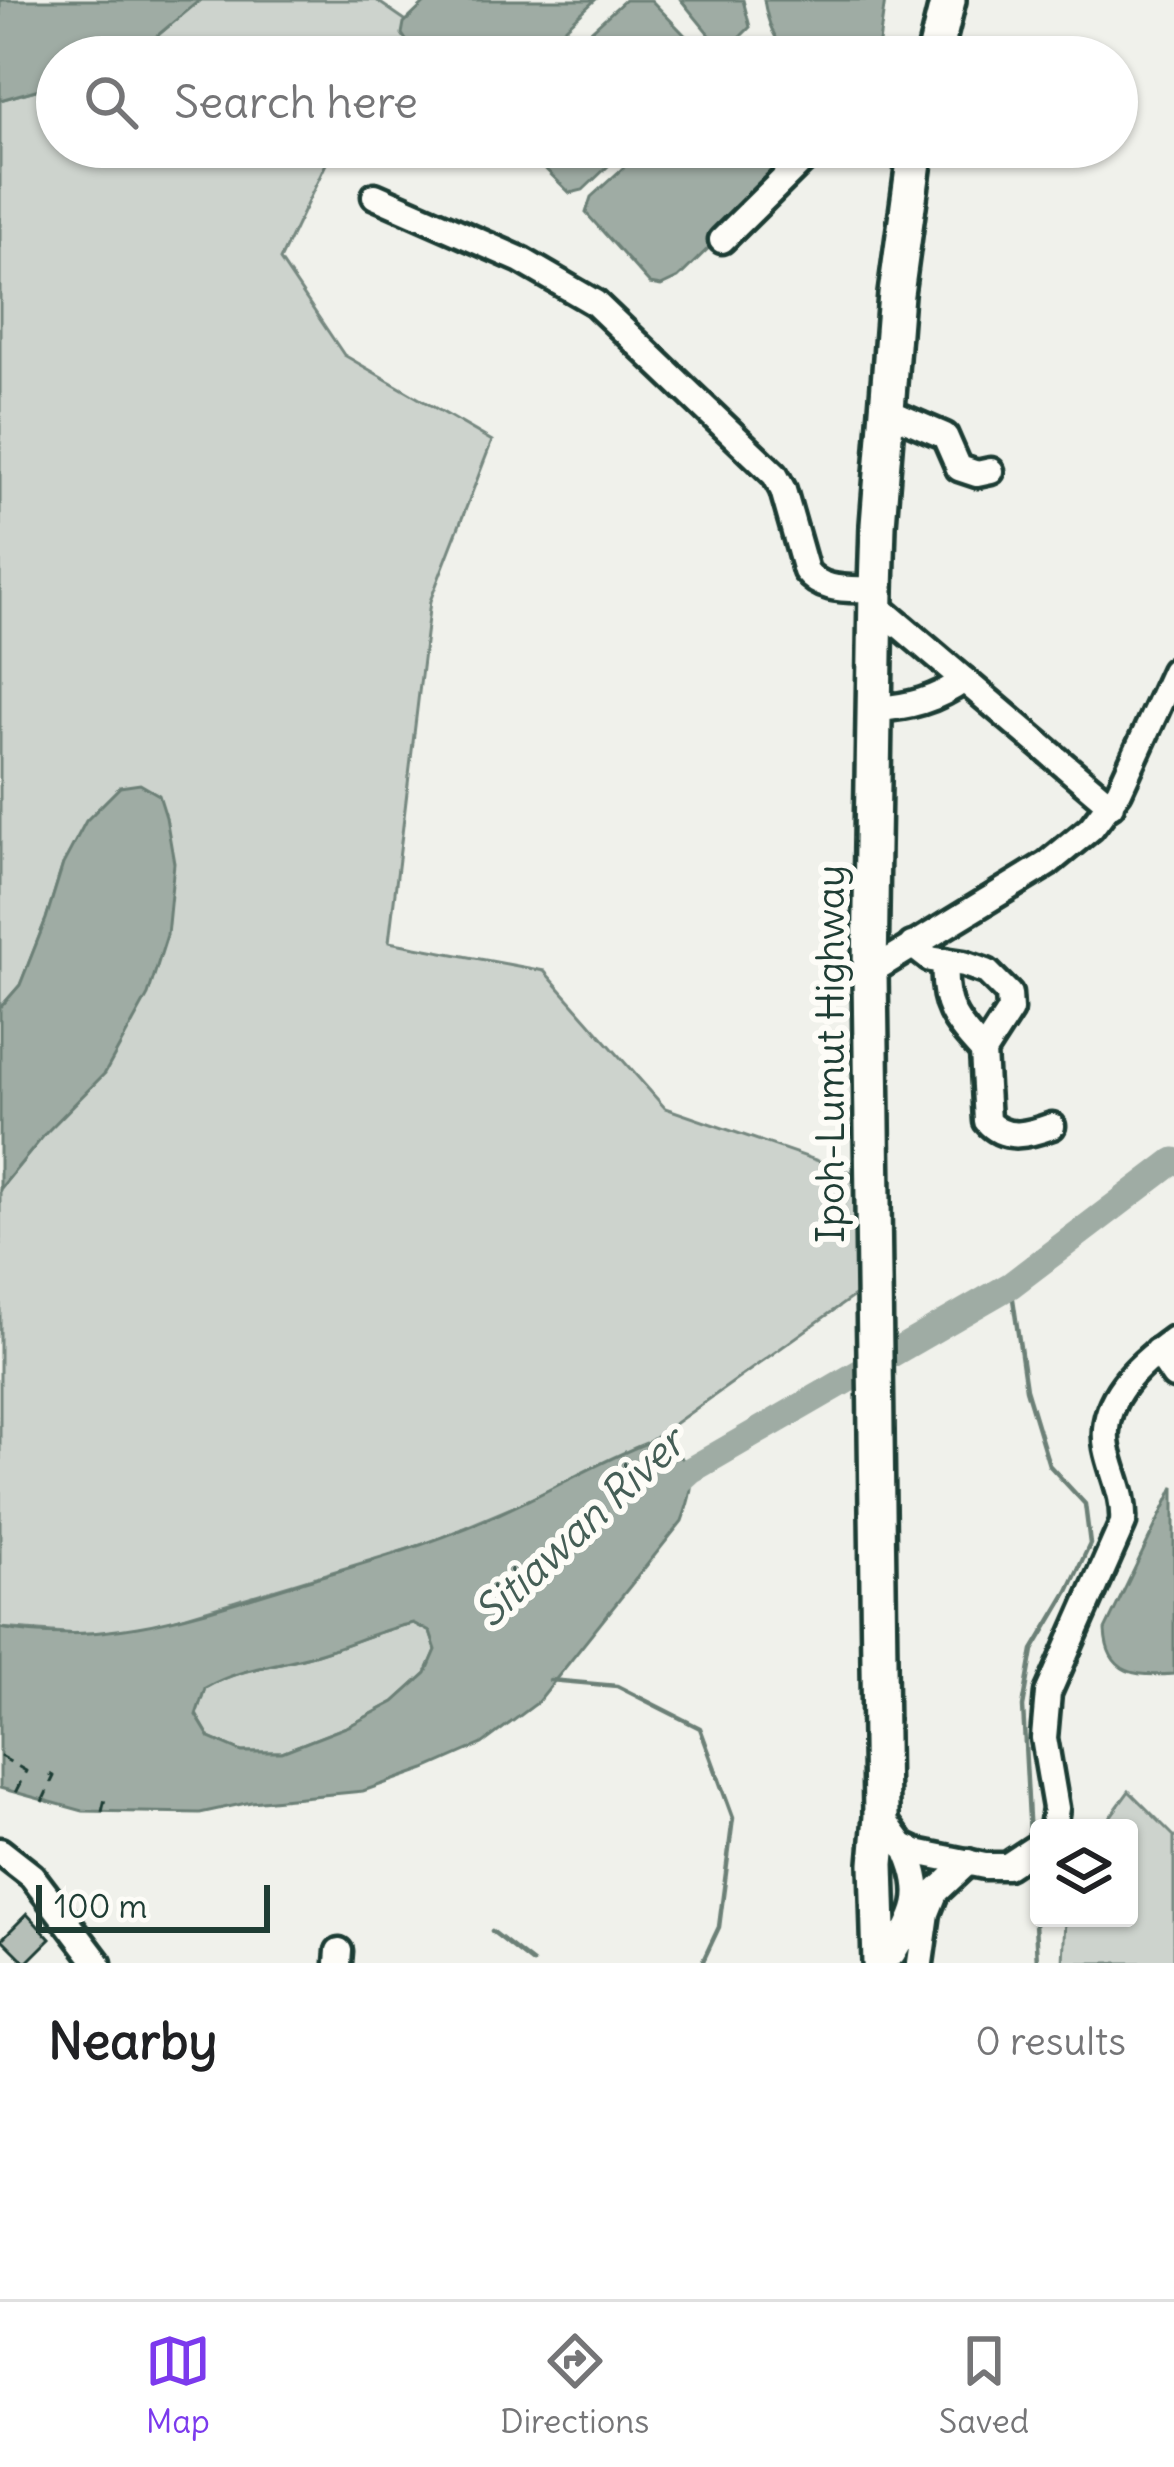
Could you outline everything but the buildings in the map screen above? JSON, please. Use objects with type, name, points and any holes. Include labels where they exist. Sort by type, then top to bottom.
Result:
[{"type":"highway","points":[[939,36],[948,0]]},
{"type":"highway","name":"Ipoh-Lumut Highway","points":[[896,1960],[898,1857],[881,1816],[870,972],[878,525],[896,294],[913,168]]},
{"type":"street","points":[[722,240],[795,168]]},
{"type":"street","points":[[375,196],[521,260],[595,303],[775,476],[812,579],[820,585],[876,597],[964,680],[1111,805]]},
{"type":"street","points":[[887,411],[945,436],[959,468],[977,474],[991,471]]},
{"type":"street","points":[[870,972],[1047,864],[1091,828],[1120,791],[1174,671]]},
{"type":"street","points":[[875,709],[920,703],[964,680]]},
{"type":"street","points":[[912,945],[930,959],[987,972],[1009,994],[1010,1010],[983,1052]]},
{"type":"street","points":[[945,961],[948,1008],[983,1052],[990,1126],[1025,1136],[1052,1126]]},
{"type":"street","points":[[1054,1819],[1044,1738],[1048,1693],[1123,1523],[1122,1493],[1106,1443],[1113,1403],[1131,1373],[1166,1345],[1174,1376]]},
{"type":"street","points":[[0,1851],[32,1876],[98,1963]]},
{"type":"street","points":[[898,1857],[1007,1866],[1030,1852]]},
{"type":"street","points":[[896,1960],[928,1913],[935,1893],[968,1862]]},
{"type":"path","points":[[0,1756],[26,1771],[16,1793]]},
{"type":"path","points":[[42,1802],[53,1776],[44,1772]]},
{"type":"path","points":[[101,1812],[106,1794]]},
{"type":"shaded area","points":[[200,0],[376,0],[428,36],[157,36]]},
{"type":"shaded area","points":[[36,90],[36,168],[324,168],[280,260],[344,355],[492,441],[430,601],[389,942],[544,971],[665,1108],[862,1176],[861,1291],[649,1442],[428,1543],[160,1624],[92,1635],[0,1628],[0,1189],[45,1134],[63,864],[20,985],[0,1008],[0,100]]},
{"type":"shaded area","points":[[413,1623],[430,1632],[436,1650],[426,1673],[394,1702],[349,1726],[282,1752],[242,1752],[210,1738],[196,1714],[205,1688],[218,1681]]},
{"type":"shaded area","points":[[1129,1791],[1174,1836],[1174,1963],[1063,1963],[1065,1927],[1138,1927],[1138,1819],[1109,1819]]},
{"type":"water","points":[[0,0],[200,0],[157,36],[36,36],[36,90],[0,100]]},
{"type":"water","points":[[428,0],[595,0],[556,36],[403,36],[404,23]]},
{"type":"water","points":[[625,0],[651,0],[686,36],[585,36]]},
{"type":"water","points":[[681,0],[743,0],[750,27],[741,36],[711,36]]},
{"type":"water","points":[[764,0],[885,0],[880,36],[776,36]]},
{"type":"water","points":[[544,168],[606,168],[583,190],[570,193]]},
{"type":"water","points":[[623,168],[791,168],[678,278],[661,286],[650,284],[586,213],[591,197]]},
{"type":"water","points":[[140,784],[159,795],[174,863],[167,935],[148,995],[105,1073],[0,1189],[0,1008],[20,985],[63,864],[86,821],[120,787]]},
{"type":"water","points":[[649,1442],[685,1462],[692,1480],[682,1521],[537,1703],[482,1744],[363,1791],[251,1802],[200,1813],[83,1811],[0,1788],[0,1628],[81,1634],[197,1614],[442,1537]],"holes":[[[413,1623],[430,1632],[436,1650],[426,1673],[394,1702],[282,1752],[242,1752],[210,1738],[196,1715],[205,1688],[231,1676]]]},
{"type":"water","points":[[1174,1487],[1174,1674],[1137,1674],[1112,1657],[1105,1630]]},
{"type":"waterway","name":"Sitiawan River","points":[[666,1493],[691,1470],[1011,1285],[1174,1161]]},
{"type":"waterway","points":[[1011,1285],[1026,1389],[1049,1465],[1085,1504],[1090,1544],[1033,1650],[1023,1707],[1030,1837]]},
{"type":"waterway","points":[[550,1680],[617,1686],[700,1728],[733,1818],[719,1927],[702,1963]]},
{"type":"waterway","points":[[1035,1927],[1037,1963]]},
{"type":"waterway","points":[[492,1931],[533,1963]]}]
